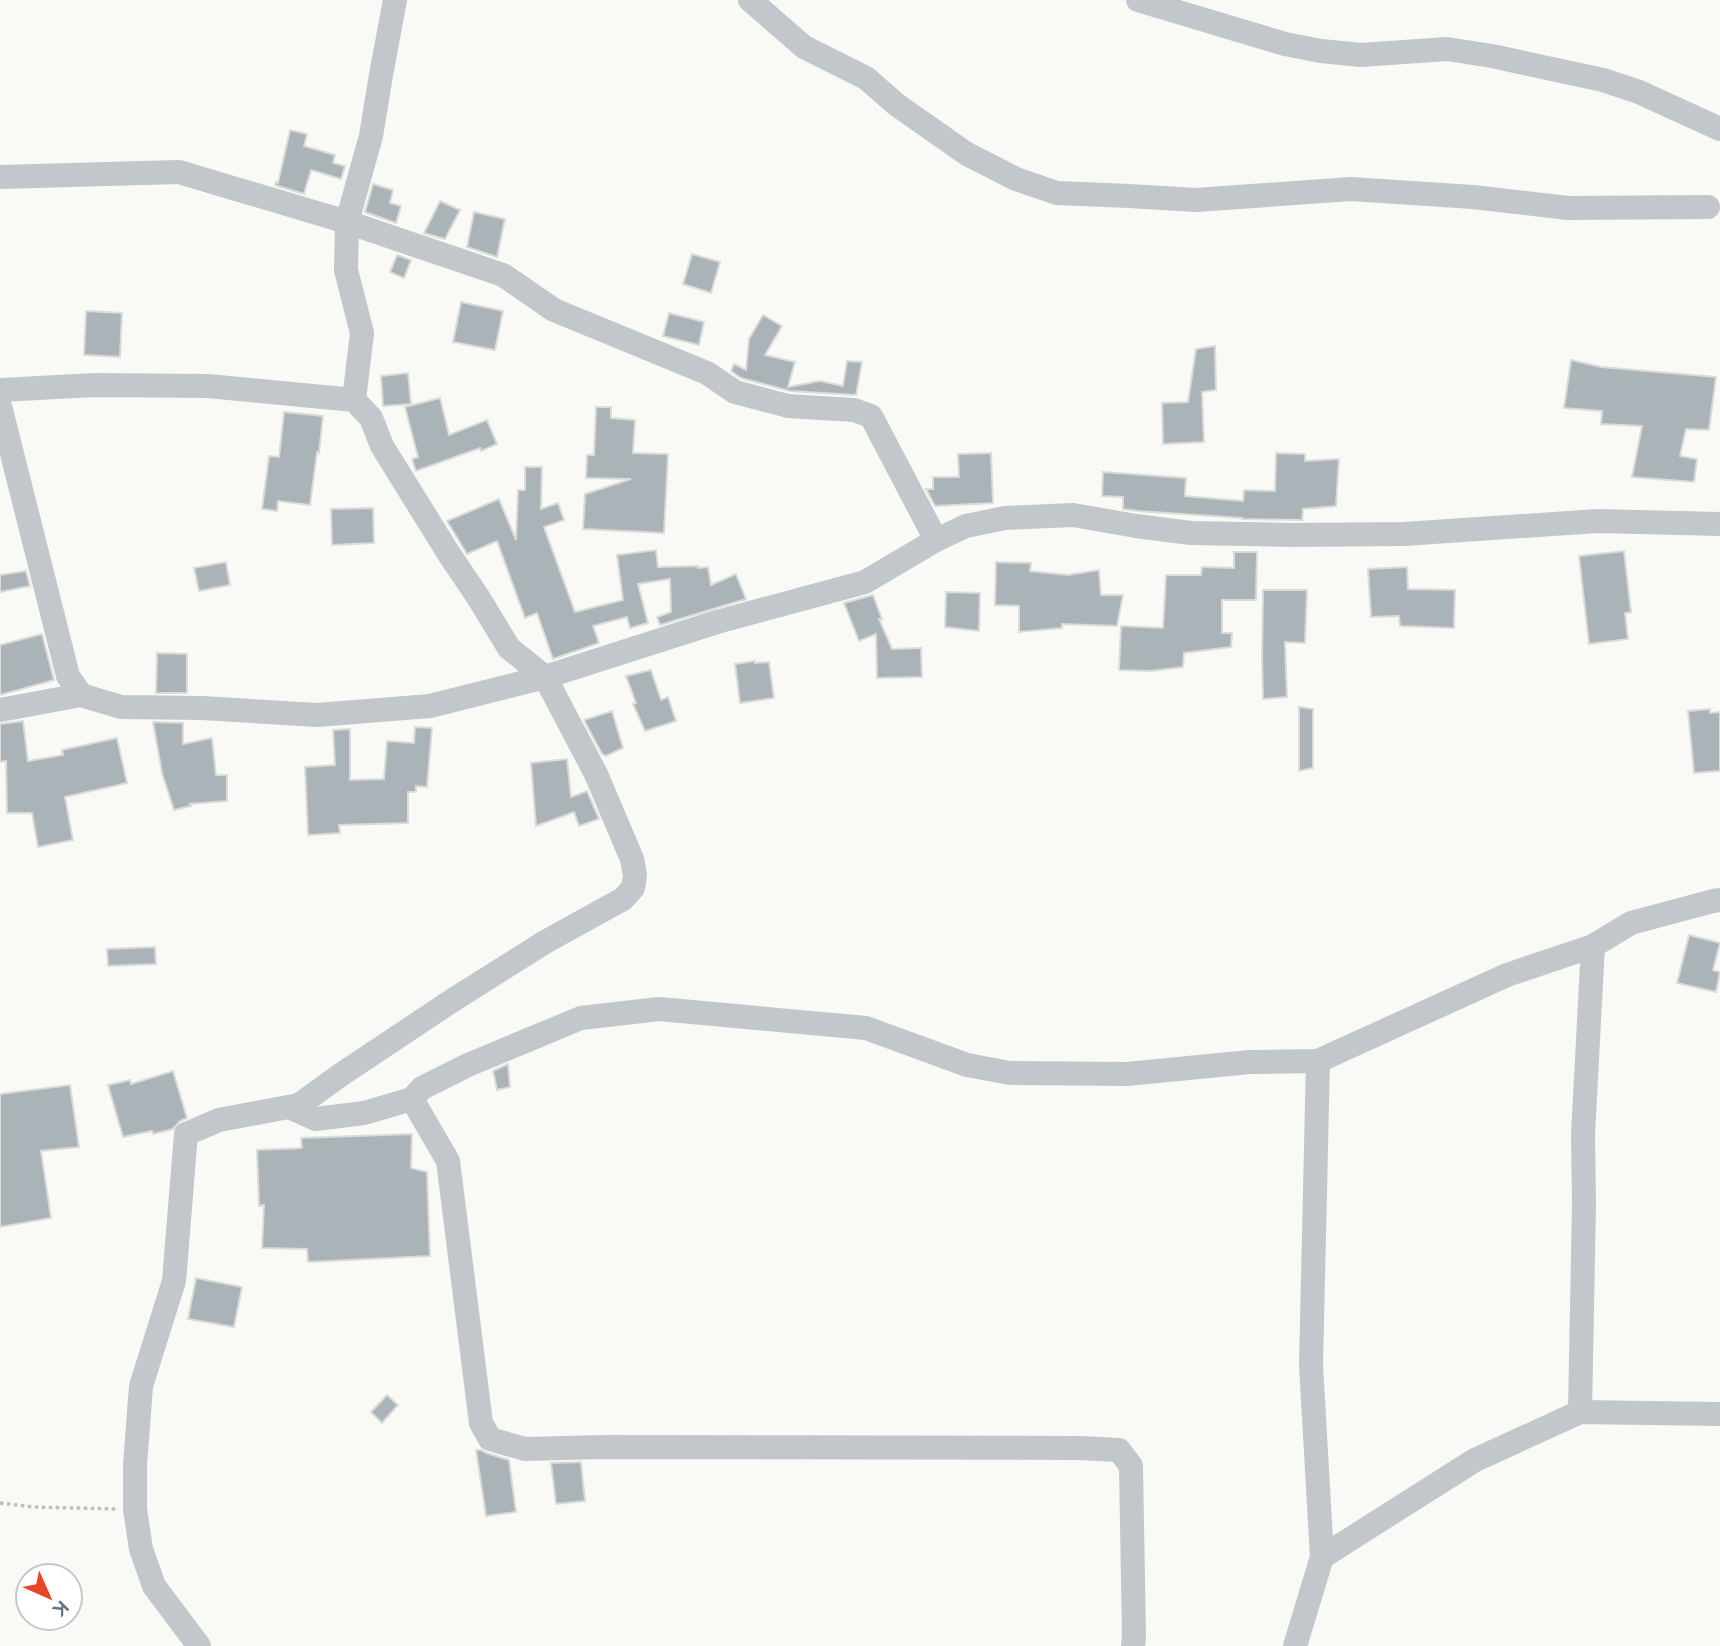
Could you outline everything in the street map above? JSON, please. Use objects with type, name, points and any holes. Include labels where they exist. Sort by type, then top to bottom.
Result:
[{"type":"street","points":[[354,400],[362,333],[346,271],[347,222],[371,136],[395,0]]},
{"type":"street","points":[[750,0],[804,47],[866,78],[897,105],[967,154],[1016,179],[1057,194],[1196,200],[1351,189],[1474,197],[1568,208],[1708,207]]},
{"type":"street","points":[[1138,0],[1284,44],[1321,51],[1361,55],[1447,49],[1492,55],[1603,80],[1639,92],[1720,129]]},
{"type":"street","points":[[0,177],[179,172],[347,222],[503,275],[554,310],[707,373],[735,392],[788,406],[854,410],[871,415],[936,540]]},
{"type":"street","points":[[0,390],[95,385],[208,386],[354,400],[371,418],[382,446],[509,648],[545,677],[596,774],[632,859],[635,875],[633,888],[622,899],[453,1000],[299,1105],[219,1120],[186,1134],[174,1281],[141,1386],[135,1465],[135,1509],[141,1549],[154,1586],[199,1646]]},
{"type":"street","points":[[0,406],[68,676],[81,695]]},
{"type":"street","points":[[0,710],[81,695],[121,707],[202,708],[317,715],[430,706],[545,677],[717,622],[865,582],[936,540],[966,526],[1005,518],[1073,515],[1191,533],[1291,535],[1404,534],[1598,521],[1720,523]]},
{"type":"street","points":[[289,1107],[316,1119],[364,1113],[412,1099],[422,1088],[468,1065],[581,1018],[659,1009],[866,1028],[967,1065],[1010,1073],[1127,1074],[1250,1062],[1318,1061],[1507,975],[1593,946],[1631,923],[1720,901]]},
{"type":"street","points":[[1580,1412],[1583,1135],[1593,946]]},
{"type":"street","points":[[1295,1646],[1322,1557],[1311,1366],[1318,1061]]},
{"type":"street","points":[[412,1099],[448,1161],[481,1423],[490,1439],[525,1449],[734,1447],[1119,1450],[1131,1466],[1133,1646]]},
{"type":"street","points":[[1322,1557],[1475,1460],[1580,1412],[1720,1414]]},
{"type":"path","points":[[0,1503],[33,1507],[135,1509]]},
{"type":"building","points":[[290,130],[307,134],[304,146],[335,155],[333,163],[345,166],[341,179],[311,170],[304,194],[275,185],[278,183]]},
{"type":"building","points":[[373,184],[393,190],[390,203],[401,206],[396,223],[365,212]]},
{"type":"building","points":[[440,201],[460,210],[445,239],[424,233]]},
{"type":"building","points":[[474,212],[505,219],[497,257],[467,247]]},
{"type":"building","points":[[692,254],[720,262],[711,293],[683,284]]},
{"type":"building","points":[[397,255],[411,260],[404,278],[390,272]]},
{"type":"building","points":[[461,302],[503,311],[495,350],[453,342]]},
{"type":"building","points":[[86,311],[122,313],[120,357],[84,355]]},
{"type":"building","points":[[669,313],[704,322],[699,345],[663,336]]},
{"type":"building","points":[[763,315],[782,326],[765,355],[795,362],[788,387],[820,381],[843,386],[847,361],[862,362],[856,395],[790,391],[741,378],[731,371],[734,364],[746,370],[749,339]]},
{"type":"building","points":[[1215,346],[1216,390],[1202,392],[1204,442],[1163,444],[1162,403],[1188,402],[1196,349]]},
{"type":"building","points":[[1571,360],[1601,367],[1716,377],[1709,430],[1686,429],[1680,456],[1697,459],[1694,482],[1632,477],[1642,426],[1601,424],[1602,411],[1564,408]]},
{"type":"building","points":[[408,373],[411,404],[383,406],[381,376]]},
{"type":"building","points":[[440,398],[449,435],[487,420],[497,444],[416,471],[412,459],[418,457],[405,407]]},
{"type":"building","points":[[596,407],[611,407],[611,418],[635,420],[633,453],[668,454],[664,533],[583,529],[585,494],[631,479],[586,478],[587,455],[594,455]]},
{"type":"building","points":[[284,412],[323,416],[310,505],[278,501],[277,511],[262,509],[269,456],[279,457]]},
{"type":"building","points":[[991,453],[993,503],[935,506],[926,489],[933,489],[933,477],[959,477],[958,454]]},
{"type":"building","points":[[1276,453],[1305,454],[1305,461],[1339,459],[1336,506],[1303,509],[1302,520],[1242,519],[1123,509],[1123,497],[1102,496],[1103,472],[1186,478],[1185,496],[1243,501],[1244,490],[1275,491]]},
{"type":"building","points":[[525,467],[542,467],[541,509],[558,503],[564,520],[544,527],[575,612],[623,600],[617,555],[656,550],[658,567],[708,567],[711,585],[736,574],[746,599],[660,625],[657,617],[671,612],[670,579],[638,584],[648,623],[630,628],[627,617],[593,626],[599,643],[553,659],[537,613],[525,618],[497,541],[467,554],[447,521],[499,499],[516,540],[518,490],[525,490]]},
{"type":"building","points":[[373,508],[374,543],[332,545],[331,509]]},
{"type":"building","points":[[1624,551],[1631,612],[1625,613],[1628,639],[1589,644],[1579,556]]},
{"type":"building","points":[[1234,552],[1257,552],[1256,600],[1222,600],[1222,633],[1232,633],[1231,647],[1184,653],[1183,667],[1151,671],[1119,670],[1121,626],[1163,628],[1166,575],[1201,575],[1202,567],[1234,568]]},
{"type":"building","points":[[226,562],[230,585],[199,591],[194,568]]},
{"type":"building","points":[[996,562],[1031,563],[1030,571],[1068,575],[1099,570],[1101,595],[1123,595],[1117,626],[1062,624],[1062,628],[1019,632],[1019,606],[995,605]]},
{"type":"building","points":[[1407,567],[1408,589],[1455,590],[1454,628],[1400,626],[1399,616],[1371,617],[1368,569]]},
{"type":"building","points":[[26,571],[30,586],[0,592],[0,575]]},
{"type":"building","points":[[1263,590],[1307,590],[1305,643],[1285,642],[1287,697],[1263,699]]},
{"type":"building","points":[[946,592],[980,593],[979,631],[945,627]]},
{"type":"building","points":[[873,595],[882,619],[879,619],[892,649],[921,648],[922,677],[877,678],[876,634],[859,641],[844,603]]},
{"type":"building","points":[[42,634],[54,680],[0,695],[0,645]]},
{"type":"building","points":[[157,653],[187,654],[187,693],[156,693]]},
{"type":"building","points":[[769,662],[774,698],[740,703],[735,664]]},
{"type":"building","points":[[651,670],[661,700],[668,697],[676,721],[645,731],[633,704],[636,703],[626,676]]},
{"type":"building","points":[[1299,707],[1313,709],[1313,768],[1299,771]]},
{"type":"building","points":[[1710,709],[1710,713],[1720,712],[1720,771],[1694,773],[1688,711]]},
{"type":"building","points":[[612,711],[623,748],[606,756],[602,754],[584,720]]},
{"type":"building","points":[[23,721],[28,761],[63,755],[62,750],[117,738],[127,783],[65,797],[73,840],[38,847],[32,813],[7,813],[6,761],[0,762],[0,724]]},
{"type":"building","points":[[153,722],[183,723],[183,744],[212,738],[216,775],[227,775],[227,801],[190,804],[191,806],[174,810],[162,773]]},
{"type":"building","points":[[415,727],[432,728],[427,787],[416,786],[416,792],[408,792],[408,823],[339,825],[340,833],[308,835],[305,767],[335,765],[333,730],[350,729],[350,780],[384,779],[387,741],[414,743]]},
{"type":"building","points":[[567,759],[571,797],[587,791],[599,819],[579,826],[574,812],[536,826],[531,763]]},
{"type":"building","points":[[1689,935],[1720,943],[1713,970],[1720,972],[1716,992],[1677,983]]},
{"type":"building","points":[[155,947],[156,964],[108,966],[107,949]]},
{"type":"building","points":[[508,1064],[510,1087],[497,1090],[493,1071]]},
{"type":"building","points":[[173,1071],[187,1118],[173,1129],[123,1137],[108,1085],[130,1080],[131,1084]]},
{"type":"building","points":[[70,1085],[79,1147],[41,1151],[51,1218],[0,1227],[0,1094]]},
{"type":"building","points":[[412,1134],[411,1168],[427,1172],[430,1256],[308,1262],[307,1249],[262,1248],[264,1205],[259,1206],[257,1150],[302,1148],[301,1138]]},
{"type":"building","points":[[196,1278],[242,1287],[234,1327],[188,1319]]},
{"type":"building","points":[[387,1395],[398,1405],[382,1423],[371,1412]]},
{"type":"building","points":[[476,1450],[509,1460],[516,1512],[486,1516]]},
{"type":"building","points":[[581,1462],[585,1501],[556,1504],[551,1463]]}]
